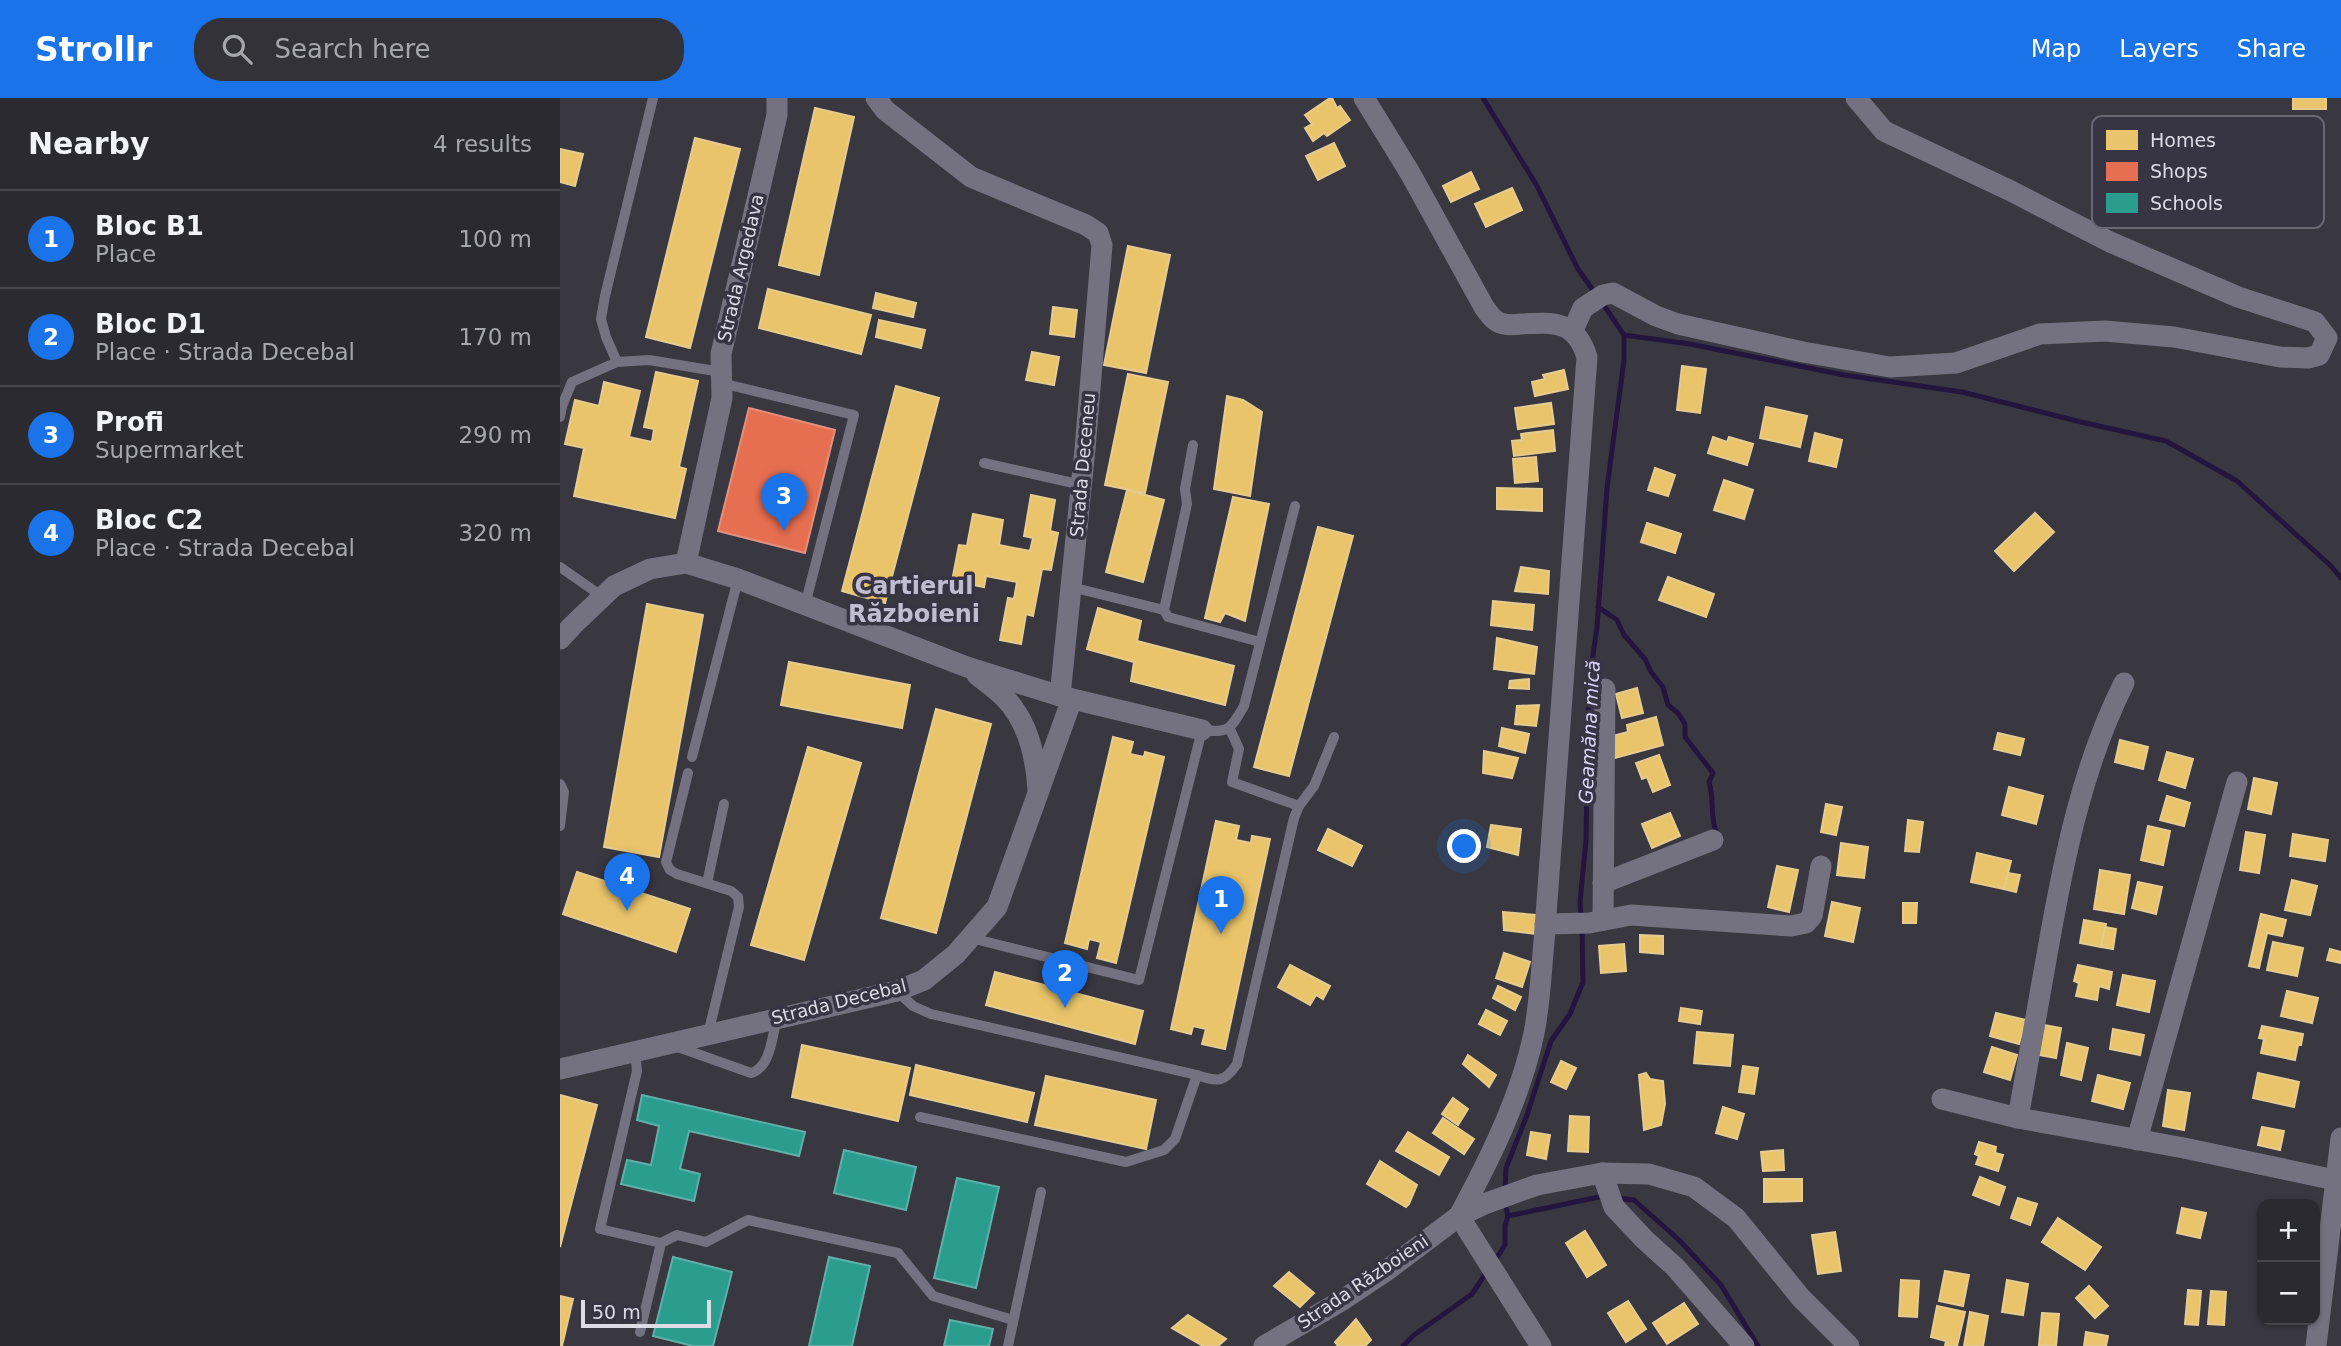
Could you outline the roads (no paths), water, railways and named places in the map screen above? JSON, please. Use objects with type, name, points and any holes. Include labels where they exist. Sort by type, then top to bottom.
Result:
[{"type":"street","name":"Strada Argedava","points":[[687,563],[722,398],[721,354],[777,116],[777,98]]},
{"type":"street","name":"Strada Deceneu","points":[[876,98],[885,110],[971,177],[1086,225],[1098,233],[1102,245],[1071,587],[1066,697]]},
{"type":"street","points":[[1364,98],[1410,173],[1484,307],[1496,322],[1508,325],[1559,325],[1573,330],[1583,342],[1587,357],[1575,498],[1554,924],[1534,1032],[1516,1095],[1475,1188],[1459,1216]]},
{"type":"street","points":[[1573,330],[1583,308],[1603,295],[1613,293],[1656,316],[1719,334],[1890,367],[1956,363],[2040,334],[2105,331],[2174,337],[2280,357],[2308,358],[2319,355],[2334,342],[2315,322],[2238,297],[2110,242],[2011,191],[1884,131],[1856,98]]},
{"type":"street","points":[[560,639],[614,586],[650,569],[687,563],[738,579],[967,667],[1066,697],[1202,730]]},
{"type":"street","points":[[967,667],[1005,698],[1019,717],[1030,738],[1039,795]]},
{"type":"street","points":[[2018,1118],[2065,855],[2105,719],[2124,683]]},
{"type":"street","points":[[1595,922],[1603,883],[1605,689]]},
{"type":"street","name":"Strada Decebal","points":[[560,1069],[897,991],[924,979],[956,954],[997,907],[1039,795],[1066,697]]},
{"type":"street","points":[[2137,1140],[2237,782]]},
{"type":"street","points":[[1603,883],[1713,840]]},
{"type":"street","points":[[1554,924],[1595,922],[1632,915],[1791,926],[1806,923],[1812,916],[1821,866]]},
{"type":"street","points":[[1942,1099],[2018,1118],[2335,1180]]},
{"type":"street","points":[[2316,1346],[2341,1138]]},
{"type":"street","points":[[1459,1216],[1538,1185],[1607,1190],[1649,1174],[1694,1187],[1736,1217],[1801,1298],[1849,1346]]},
{"type":"street","points":[[1607,1190],[1644,1240],[1675,1267],[1744,1346]]},
{"type":"street","points":[[1459,1216],[1541,1346]]},
{"type":"street","name":"Strada Războieni","points":[[1264,1346],[1385,1272],[1459,1216]]},
{"type":"lane","points":[[617,362],[601,319],[653,98]]},
{"type":"lane","points":[[560,417],[572,382],[617,362],[649,360],[721,377],[854,415],[805,605]]},
{"type":"lane","points":[[1194,445],[1185,489],[1187,504],[1164,610],[1168,617],[1260,642]]},
{"type":"lane","points":[[984,463],[1082,485]]},
{"type":"lane","points":[[971,937],[1139,980],[1202,730],[1223,732],[1230,729],[1244,706],[1294,506]]},
{"type":"lane","points":[[560,567],[603,597]]},
{"type":"lane","points":[[692,757],[738,579]]},
{"type":"lane","points":[[1071,587],[1164,610]]},
{"type":"lane","points":[[1230,729],[1239,749],[1232,782],[1299,806]]},
{"type":"lane","points":[[897,991],[913,1006],[931,1014],[1213,1080],[1222,1079],[1230,1074],[1237,1064],[1294,818],[1299,806],[1314,786],[1334,737]]},
{"type":"lane","points":[[688,773],[666,862],[670,870],[731,891],[738,897],[738,907],[708,1034]]},
{"type":"lane","points":[[560,784],[564,792],[560,826]]},
{"type":"lane","points":[[707,883],[724,804]]},
{"type":"lane","points":[[669,1044],[751,1073],[764,1065],[777,1018]]},
{"type":"lane","points":[[635,1052],[637,1071],[600,1229],[661,1243],[677,1235],[705,1242],[748,1220],[898,1253],[933,1296],[1013,1320]]},
{"type":"lane","points":[[920,1117],[1126,1162],[1164,1150],[1175,1139],[1197,1075]]},
{"type":"lane","points":[[1008,1346],[1041,1192]]},
{"type":"lane","points":[[640,1332],[661,1243]]},
{"type":"waterway","name":"Geamăna mică","points":[[1483,98],[1537,186],[1578,269],[1595,293]]},
{"type":"waterway","name":"Geamăna mică","points":[[1581,919],[1592,662],[1607,488],[1624,360],[1624,335],[1601,301]]},
{"type":"waterway","points":[[1624,335],[1690,344],[1844,375],[1962,392],[2166,441],[2237,481],[2341,578]]},
{"type":"waterway","points":[[1598,607],[1617,620],[1624,635],[1645,659],[1663,687],[1668,705],[1678,713],[1685,724],[1685,737],[1713,773],[1709,782],[1717,834]]},
{"type":"waterway","name":"Geamăna mică","points":[[1505,1190],[1506,1168],[1551,1041],[1570,1014],[1583,982],[1582,929]]},
{"type":"waterway","points":[[1508,1216],[1604,1196]]},
{"type":"waterway","points":[[1617,1198],[1634,1200],[1679,1240],[1721,1285],[1758,1346]]},
{"type":"waterway","name":"Geamăna mică","points":[[1494,1262],[1505,1245],[1508,1216],[1505,1203]]},
{"type":"waterway","name":"Geamăna mică","points":[[1403,1346],[1414,1335],[1472,1294],[1488,1270]]},
{"type":"place","name":"Profi","points":[[784,531]]},
{"type":"place","name":"Bloc C2","points":[[627,911]]},
{"type":"place","name":"Bloc B1","points":[[1221,934]]},
{"type":"place","name":"Bloc D1","points":[[1065,1008]]},
{"type":"district","name":"Cartierul Războieni","points":[[914,600]]}]
